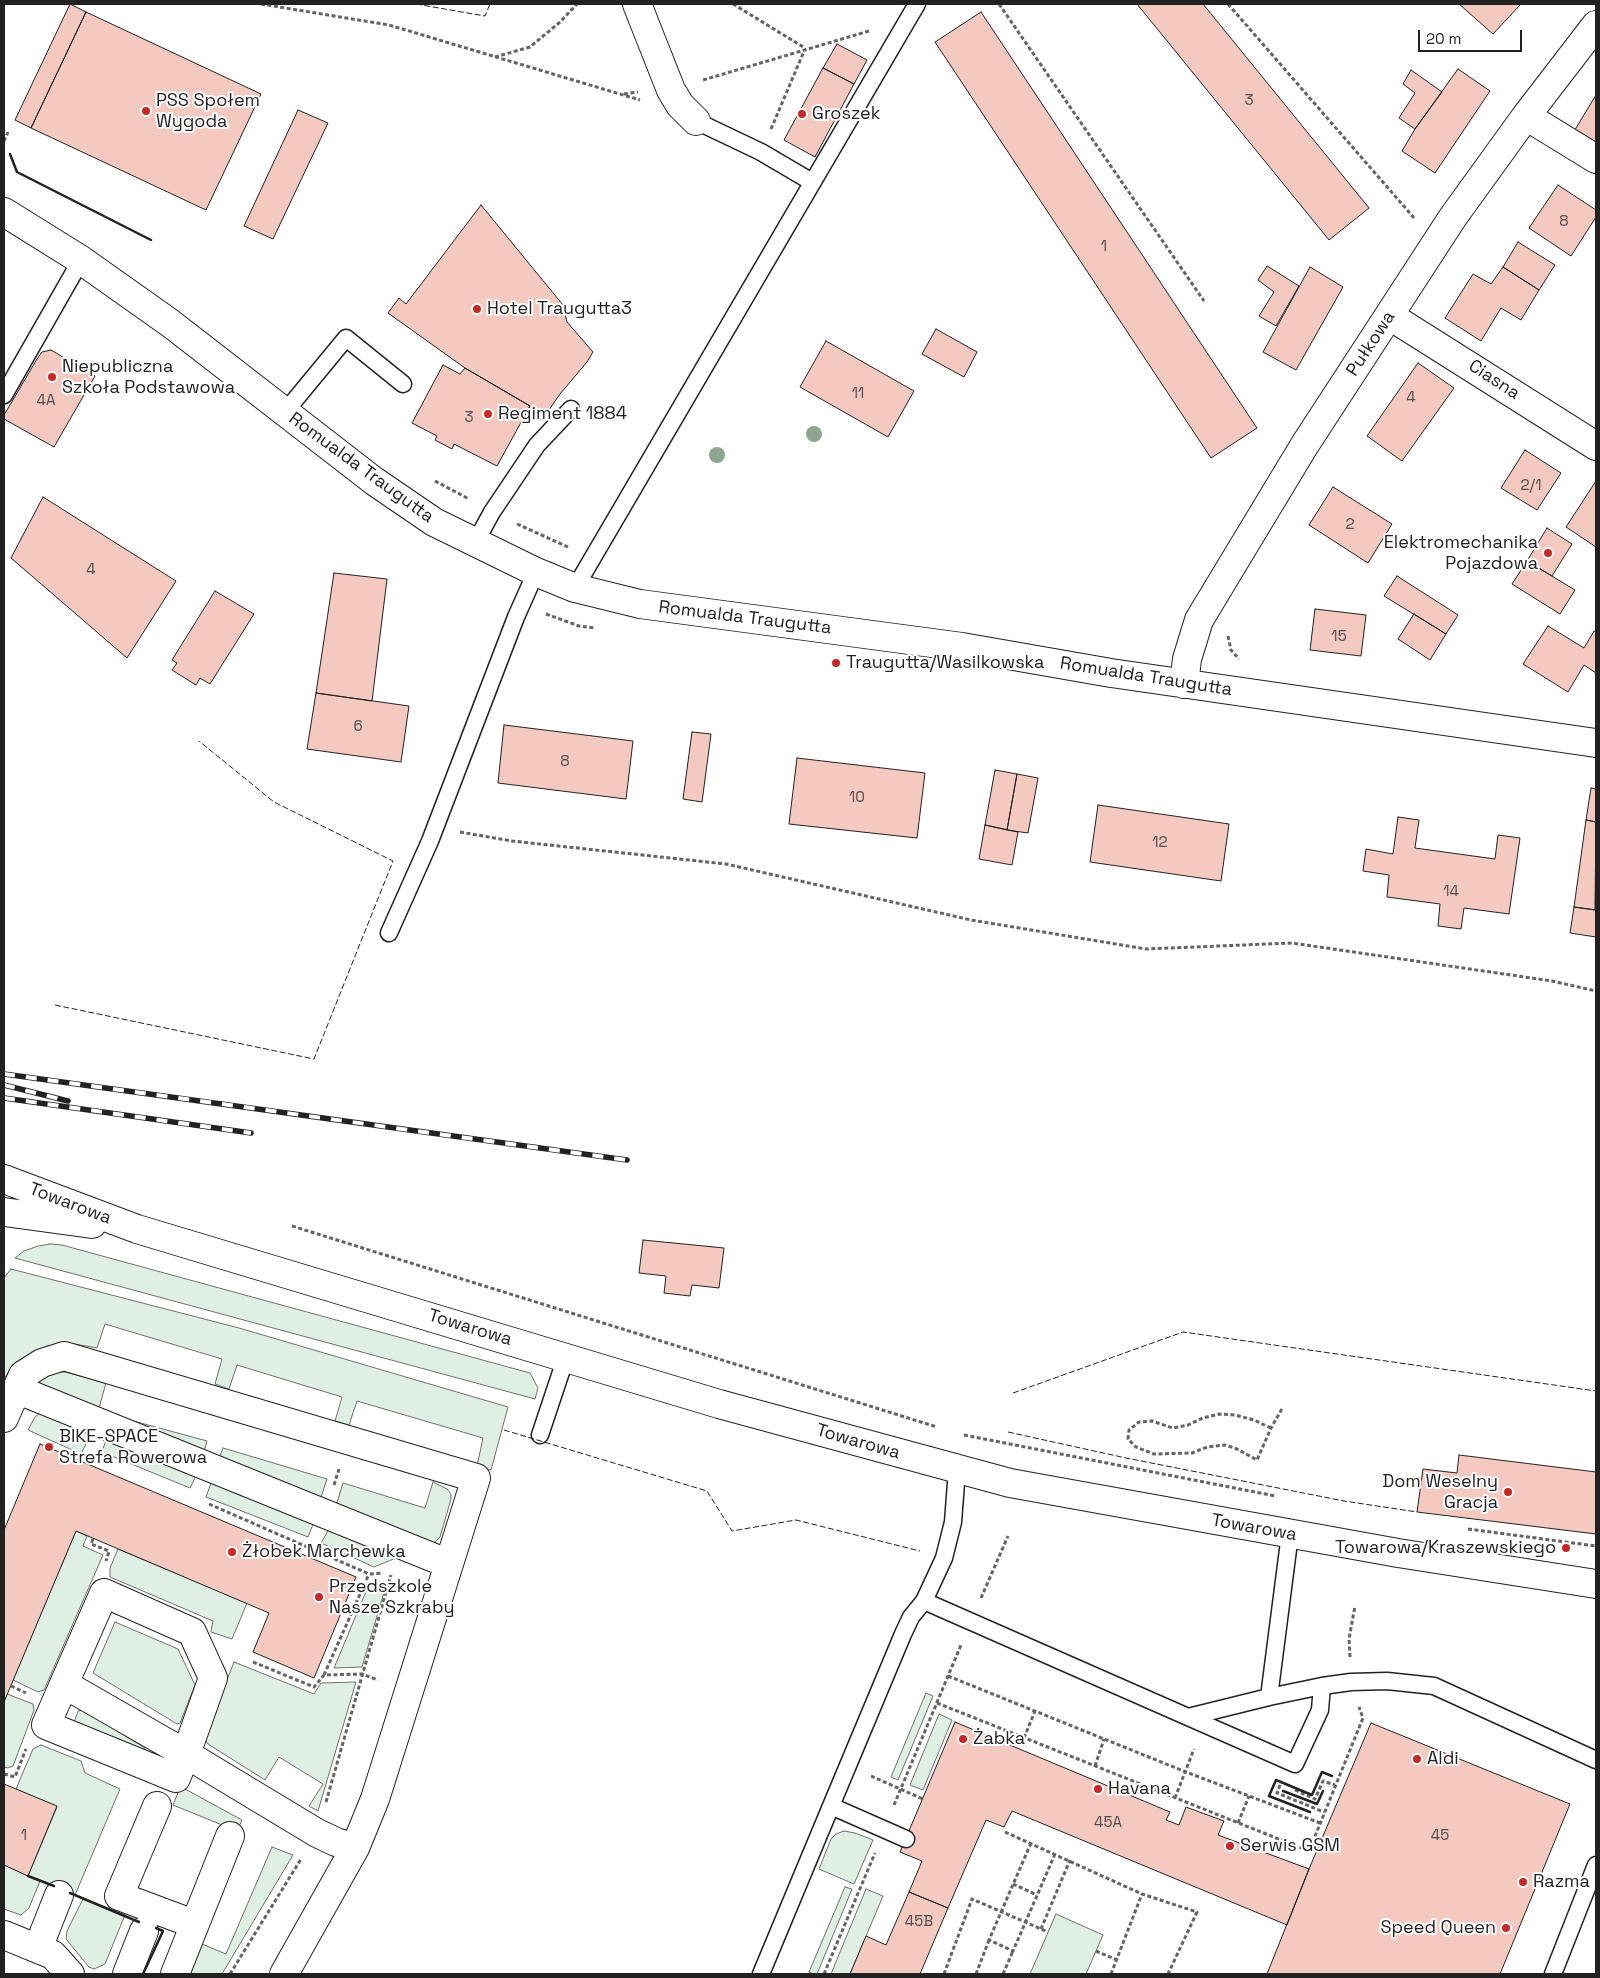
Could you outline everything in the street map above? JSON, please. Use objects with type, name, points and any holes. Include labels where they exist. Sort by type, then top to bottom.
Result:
[{"type":"street","points":[[637,4],[671,90],[680,105],[696,121]]},
{"type":"street","name":"Pułkowa","points":[[1184,684],[1187,659],[1199,620],[1304,446],[1453,217],[1596,24]]},
{"type":"street","points":[[1526,116],[1596,159]]},
{"type":"street","name":"Romualda Traugutta","points":[[4,212],[81,260],[170,323],[374,481],[434,522],[536,572],[575,588],[640,604],[962,647],[1184,684],[1596,743]]},
{"type":"street","name":"Ciasna","points":[[1390,316],[1596,446]]},
{"type":"street","name":"Towarowa","points":[[4,1179],[137,1229],[719,1404],[1010,1484],[1398,1553],[1596,1584]]},
{"type":"street","name":"Towarowa","points":[[4,1212],[137,1229]]},
{"type":"street","points":[[4,1418],[23,1375],[42,1363],[64,1356],[476,1478],[375,1800],[355,1848],[284,1974]]},
{"type":"street","points":[[16,1390],[448,1564]]},
{"type":"street","points":[[104,1593],[192,1632],[213,1678],[176,1778],[46,1725],[64,1684],[104,1593]]},
{"type":"street","points":[[64,1684],[186,1754],[317,1833],[355,1848]]},
{"type":"street","points":[[156,1806],[119,1896],[194,1924]]},
{"type":"street","points":[[174,1974],[230,1836]]},
{"type":"street","points":[[38,1948],[59,1895]]},
{"type":"street","points":[[127,1974],[144,1931]]},
{"type":"street","points":[[4,1935],[53,1956],[70,1974]]},
{"type":"lane","points":[[575,588],[917,4]]},
{"type":"lane","points":[[696,121],[761,152],[812,182]]},
{"type":"lane","points":[[4,395],[81,260]]},
{"type":"lane","points":[[285,412],[346,338],[403,384]]},
{"type":"lane","points":[[475,543],[492,512],[537,445],[571,409]]},
{"type":"lane","points":[[389,933],[435,828],[512,626],[536,572]]},
{"type":"lane","points":[[540,1435],[566,1357]]},
{"type":"lane","points":[[761,1974],[903,1634],[912,1617],[924,1601],[946,1549],[952,1522],[957,1470]]},
{"type":"lane","points":[[1268,1697],[1290,1534]]},
{"type":"lane","points":[[924,1601],[1295,1764],[1320,1710],[1322,1686]]},
{"type":"lane","points":[[1196,1720],[1268,1697],[1351,1682],[1387,1681],[1434,1686],[1596,1760]]},
{"type":"lane","points":[[831,1806],[906,1839]]},
{"type":"lane","points":[[1552,1974],[1596,1865]]},
{"type":"path","points":[[261,4],[389,25],[494,58],[624,94],[642,101]]},
{"type":"path","points":[[494,58],[530,47],[560,22],[577,4]]},
{"type":"path","points":[[733,4],[806,49]]},
{"type":"path","points":[[999,4],[1204,301]]},
{"type":"path","points":[[1228,4],[1417,221]]},
{"type":"path","points":[[624,94],[671,90],[907,21]]},
{"type":"path","points":[[761,152],[806,49]]},
{"type":"path","points":[[4,141],[8,132]]},
{"type":"path","points":[[426,476],[492,512],[593,559]]},
{"type":"path","points":[[435,828],[512,841],[726,864],[971,920],[1146,949],[1292,943],[1552,981],[1596,991]]},
{"type":"path","points":[[292,1226],[942,1429]]},
{"type":"path","points":[[1271,1428],[1245,1417],[1219,1414],[1173,1428],[1152,1421],[1139,1422],[1129,1430],[1128,1439],[1136,1447],[1154,1454],[1192,1453],[1207,1447],[1225,1445],[1257,1460],[1271,1428],[1283,1407]]},
{"type":"path","points":[[961,1435],[1284,1498]]},
{"type":"path","points":[[1460,1528],[1596,1546]]},
{"type":"path","points":[[824,1974],[1008,1536]]},
{"type":"path","points":[[230,1974],[317,1833],[392,1572]]},
{"type":"path","points":[[253,1662],[314,1687],[324,1675],[369,1574]]},
{"type":"path","points":[[324,1675],[362,1674],[409,1691]]},
{"type":"path","points":[[948,1676],[1320,1824]]},
{"type":"path","points":[[937,1703],[1309,1851],[1331,1794]]},
{"type":"path","points":[[1024,1738],[1036,1711]]},
{"type":"path","points":[[1176,1798],[1186,1772],[1196,1720]]},
{"type":"path","points":[[4,1774],[15,1777],[31,1738],[46,1725]]},
{"type":"path","points":[[1094,1766],[1104,1739]]},
{"type":"path","points":[[847,1766],[923,1799]]},
{"type":"path","points":[[1324,1812],[1277,1794],[1280,1785],[1315,1798],[1323,1781],[1335,1785]]},
{"type":"path","points":[[1238,1822],[1249,1796]]},
{"type":"path","points":[[1005,1832],[1142,1894],[1197,1912],[1168,1974]]},
{"type":"path","points":[[976,1974],[1031,1843]]},
{"type":"path","points":[[1003,1974],[1055,1854]]},
{"type":"path","points":[[1041,1929],[1070,1860]]},
{"type":"path","points":[[1013,1884],[1037,1895]]},
{"type":"path","points":[[1111,1974],[1142,1894]]},
{"type":"path","points":[[944,1974],[972,1899],[1048,1932]]},
{"type":"path","points":[[989,1940],[1013,1951]]},
{"type":"path","points":[[1096,1951],[1117,1960]]},
{"type":"green space","points":[[50,1244],[62,1245],[530,1373],[538,1388],[535,1399],[15,1258],[24,1251]]},
{"type":"green space","points":[[11,1269],[239,1328],[508,1407],[491,1470],[477,1466],[483,1438],[357,1401],[349,1425],[335,1421],[342,1397],[237,1365],[229,1389],[215,1384],[222,1359],[105,1324],[97,1348],[69,1343],[47,1346],[28,1355],[10,1369],[4,1379],[4,1278]]},
{"type":"green space","points":[[65,1372],[106,1383],[99,1408],[36,1382],[53,1373]]},
{"type":"green space","points":[[41,1412],[93,1430],[81,1454],[28,1430],[35,1417]]},
{"type":"green space","points":[[115,1416],[207,1441],[204,1452]]},
{"type":"green space","points":[[107,1437],[197,1474],[190,1488],[102,1452]]},
{"type":"green space","points":[[223,1448],[327,1479],[320,1500],[219,1458]]},
{"type":"green space","points":[[212,1480],[314,1522],[308,1537],[206,1497]]},
{"type":"green space","points":[[433,1482],[447,1489],[451,1494],[451,1499],[440,1537],[435,1542],[429,1544],[336,1506],[343,1483],[425,1508]]},
{"type":"green space","points":[[329,1529],[396,1558],[374,1567],[321,1543]]},
{"type":"green space","points":[[76,1531],[87,1536],[83,1546],[103,1555],[44,1690],[38,1692],[13,1680]]},
{"type":"green space","points":[[118,1549],[247,1603],[232,1639],[211,1632],[213,1621],[110,1577],[110,1568]]},
{"type":"green space","points":[[370,1582],[385,1589],[362,1667],[334,1668]]},
{"type":"green space","points":[[115,1622],[178,1649],[195,1685],[180,1723],[177,1724],[93,1673]]},
{"type":"green space","points":[[234,1662],[314,1694],[321,1683],[356,1682],[318,1811],[309,1806],[323,1784],[279,1757],[265,1780],[208,1744],[204,1738]]},
{"type":"green space","points":[[926,1693],[933,1696],[898,1780],[891,1777]]},
{"type":"green space","points":[[7,1694],[33,1704],[34,1710],[13,1766],[8,1768],[4,1767],[4,1702]]},
{"type":"green space","points":[[83,1710],[145,1748],[145,1751],[73,1725],[78,1711]]},
{"type":"green space","points":[[939,1714],[952,1720],[923,1790],[910,1785]]},
{"type":"green space","points":[[41,1745],[81,1761],[85,1773],[120,1789],[75,1895],[40,1881],[29,1908],[21,1915],[4,1909],[4,1865],[28,1876],[57,1807],[16,1789],[33,1749]]},
{"type":"green space","points":[[185,1789],[242,1820],[237,1831],[173,1805],[179,1790]]},
{"type":"green space","points":[[844,1831],[873,1840],[854,1884],[819,1869],[831,1839],[836,1834]]},
{"type":"green space","points":[[272,1847],[293,1855],[222,1974],[190,1974],[202,1944],[226,1954]]},
{"type":"green space","points":[[845,1887],[852,1889],[817,1974],[813,1974],[809,1972]]},
{"type":"green space","points":[[866,1889],[883,1896],[850,1974],[831,1974]]},
{"type":"green space","points":[[83,1899],[125,1915],[105,1964],[94,1969],[89,1967],[66,1939],[67,1931]]},
{"type":"green space","points":[[1056,1914],[1103,1935],[1086,1974],[1030,1974]]},
{"type":"building","points":[[70,4],[86,12],[31,128],[15,120]]},
{"type":"building","points":[[1137,4],[1203,4],[1369,208],[1329,240]]},
{"type":"building","points":[[1459,4],[1521,4],[1493,34]]},
{"type":"building","name":"PSS Społem Wygoda","points":[[86,12],[261,94],[206,210],[31,128]]},
{"type":"building","points":[[981,12],[1257,428],[1211,458],[935,42]]},
{"type":"building","points":[[837,44],[867,60],[854,84],[823,68]]},
{"type":"building","points":[[823,68],[854,84],[815,157],[784,140]]},
{"type":"building","points":[[1458,69],[1490,91],[1435,173],[1402,151],[1415,129]]},
{"type":"building","points":[[1411,70],[1442,92],[1415,129],[1399,118],[1415,93],[1403,84]]},
{"type":"building","points":[[1596,95],[1596,147],[1573,133]]},
{"type":"building","points":[[298,110],[328,123],[273,239],[244,226]]},
{"type":"building","points":[[1558,185],[1596,210],[1596,217],[1571,256],[1529,228]]},
{"type":"building","name":"Hotel Traugutta3","points":[[481,205],[563,305],[567,322],[593,352],[542,420],[527,413],[530,406],[465,368],[388,313],[399,298],[406,304]]},
{"type":"building","points":[[1518,242],[1555,265],[1539,290],[1503,267]]},
{"type":"building","points":[[1267,266],[1299,286],[1276,326],[1259,316],[1274,292],[1258,280]]},
{"type":"building","points":[[1310,267],[1343,287],[1296,370],[1263,352]]},
{"type":"building","points":[[1503,267],[1539,290],[1521,320],[1501,308],[1481,341],[1445,318],[1473,274],[1491,284]]},
{"type":"building","points":[[936,329],[977,352],[964,377],[922,354]]},
{"type":"building","points":[[826,341],[914,391],[888,437],[800,387]]},
{"type":"building","points":[[51,350],[95,376],[54,447],[4,419],[4,415],[37,359],[42,352]]},
{"type":"building","points":[[1418,363],[1454,388],[1402,461],[1367,436]]},
{"type":"building","points":[[443,365],[460,374],[465,368],[530,406],[497,466],[454,444],[452,449],[435,440],[437,436],[412,423]]},
{"type":"building","points":[[1525,450],[1561,473],[1537,510],[1501,488]]},
{"type":"building","points":[[1596,481],[1596,547],[1566,527]]},
{"type":"building","points":[[1333,487],[1392,524],[1368,563],[1309,525]]},
{"type":"building","points":[[43,497],[176,581],[127,658],[11,558]]},
{"type":"building","points":[[1547,528],[1572,544],[1552,576],[1527,561]]},
{"type":"building","points":[[1527,561],[1575,590],[1560,614],[1512,584]]},
{"type":"building","points":[[334,573],[387,579],[372,701],[316,693]]},
{"type":"building","points":[[1397,576],[1458,615],[1446,634],[1384,596]]},
{"type":"building","points":[[215,591],[254,614],[210,684],[200,678],[196,685],[172,670],[177,663],[172,660]]},
{"type":"building","points":[[1315,609],[1366,615],[1361,656],[1310,650]]},
{"type":"building","points":[[1414,614],[1446,634],[1430,660],[1398,639]]},
{"type":"building","points":[[1548,626],[1584,648],[1594,631],[1596,632],[1596,673],[1584,665],[1568,692],[1523,664]]},
{"type":"building","points":[[316,693],[409,706],[401,762],[307,749]]},
{"type":"building","points":[[504,725],[633,741],[626,799],[498,783]]},
{"type":"building","points":[[692,732],[711,734],[702,802],[683,799]]},
{"type":"building","points":[[797,758],[925,773],[917,838],[789,824]]},
{"type":"building","points":[[995,770],[1017,774],[1007,830],[985,825]]},
{"type":"building","points":[[1017,774],[1038,778],[1028,833],[1007,830]]},
{"type":"building","points":[[1591,788],[1596,789],[1596,822],[1586,820]]},
{"type":"building","points":[[1098,805],[1229,824],[1221,881],[1090,862]]},
{"type":"building","points":[[1398,817],[1419,820],[1415,848],[1495,859],[1498,835],[1520,838],[1509,914],[1464,908],[1461,929],[1438,926],[1440,904],[1387,897],[1389,875],[1363,871],[1366,849],[1393,854]]},
{"type":"building","points":[[1586,820],[1596,822],[1595,910],[1574,907]]},
{"type":"building","points":[[985,825],[1018,832],[1012,865],[979,859]]},
{"type":"building","points":[[1574,907],[1596,910],[1596,937],[1570,933]]},
{"type":"building","points":[[643,1240],[724,1248],[719,1288],[692,1285],[690,1296],[664,1293],[666,1276],[639,1273]]},
{"type":"building","points":[[40,1444],[356,1577],[314,1678],[253,1652],[269,1613],[76,1531],[4,1702],[4,1530]]},
{"type":"building","name":"Dom Weselny Gracja","points":[[1459,1455],[1596,1472],[1596,1534],[1417,1512],[1423,1469],[1457,1473]]},
{"type":"building","points":[[955,1722],[1170,1812],[1166,1820],[1179,1825],[1186,1807],[1224,1821],[1218,1835],[1309,1869],[1287,1925],[1012,1811],[1004,1827],[986,1820],[948,1908],[909,1892],[922,1861],[900,1852]]},
{"type":"building","points":[[1371,1723],[1570,1804],[1500,1974],[1267,1974]]},
{"type":"building","points":[[4,1784],[57,1806],[28,1876],[4,1865]]},
{"type":"building","points":[[909,1892],[948,1908],[920,1974],[850,1974],[866,1936],[886,1945]]},
{"type":"railway","points":[[4,1074],[627,1160]]},
{"type":"railway","points":[[4,1085],[68,1101]]},
{"type":"railway","points":[[4,1098],[251,1133]]},
{"type":"fence","points":[[416,4],[485,16],[490,4]]},
{"type":"fence","points":[[55,1005],[314,1059],[393,861],[274,802],[199,741]]},
{"type":"fence","points":[[1013,1393],[1183,1332],[1596,1391]]},
{"type":"fence","points":[[504,1430],[707,1491],[732,1531],[796,1520],[920,1551]]},
{"type":"fence","points":[[1008,1432],[1126,1458],[1344,1501],[1417,1512]]},
{"type":"wall","points":[[10,154],[17,172],[151,240]]},
{"type":"wall","points":[[1310,1812],[1269,1796],[1276,1780],[1312,1795],[1322,1772],[1332,1776]]},
{"type":"wall","points":[[1283,1791],[1317,1804],[1323,1791]]},
{"type":"wall","points":[[28,1876],[54,1886]]},
{"type":"wall","points":[[70,1893],[139,1922]]},
{"type":"wall","points":[[143,1974],[163,1931],[156,1928]]},
{"type":"place","name":"PSS Społem Wygoda","points":[[146,111]]},
{"type":"place","name":"Groszek","points":[[802,114]]},
{"type":"place","name":"Hotel Traugutta3","points":[[477,309]]},
{"type":"place","name":"Niepubliczna Szkoła Podstawowa","points":[[52,377]]},
{"type":"place","name":"Regiment 1884","points":[[488,414]]},
{"type":"place","name":"Elektromechanika Pojazdowa","points":[[1548,553]]},
{"type":"place","name":"Traugutta/Wasilkowska","points":[[836,663]]},
{"type":"place","name":"BIKE-SPACE Strefa Rowerowa","points":[[49,1447]]},
{"type":"place","name":"Dom Weselny Gracja","points":[[1508,1492]]},
{"type":"place","name":"Towarowa/Kraszewskiego","points":[[1566,1548]]},
{"type":"place","name":"Żłobek Marchewka","points":[[232,1552]]},
{"type":"place","name":"Przedszkole Nasze Szkraby","points":[[319,1597]]},
{"type":"place","name":"Żabka","points":[[963,1739]]},
{"type":"place","name":"Aldi","points":[[1417,1759]]},
{"type":"place","name":"Havana","points":[[1098,1789]]},
{"type":"place","name":"Serwis GSM","points":[[1230,1846]]},
{"type":"place","name":"Razma","points":[[1523,1882]]},
{"type":"place","name":"Speed Queen","points":[[1506,1928]]}]
